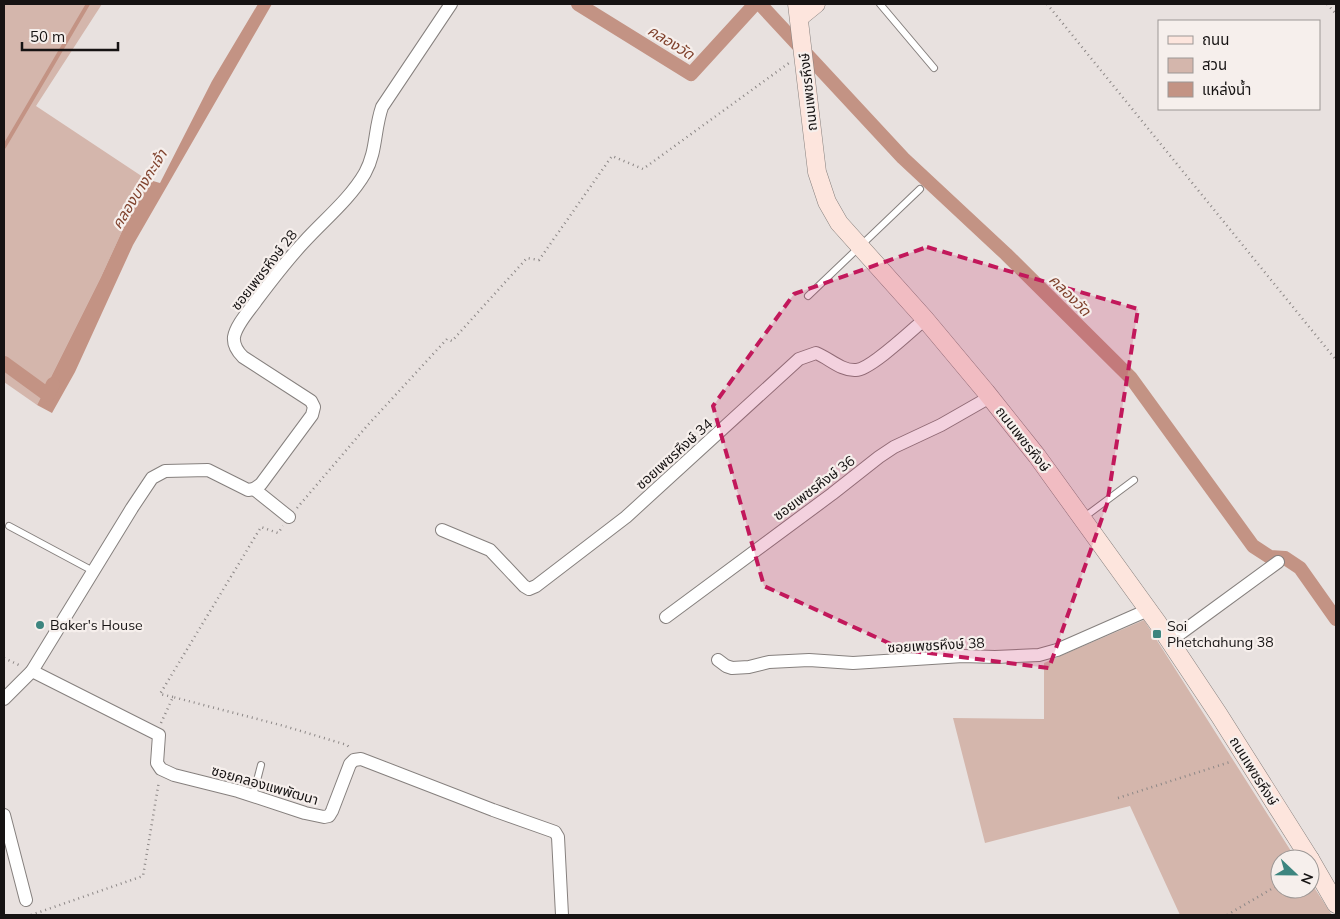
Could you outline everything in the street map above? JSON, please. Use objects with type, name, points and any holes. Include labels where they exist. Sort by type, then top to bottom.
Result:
[{"type":"main road","points":[[799,13],[816,4]]},
{"type":"main road","name":"ถนนเพชรหึงษ์","points":[[799,13],[817,172],[827,202],[839,223],[925,319],[1037,456],[1170,641],[1304,849]]},
{"type":"main road","name":"ถนนเพชรหึงษ์","points":[[1320,876],[1336,904]]},
{"type":"street","name":"ซอยเพชรหึงษ์ 28","points":[[254,489],[262,484],[312,415],[314,407],[311,400],[244,357],[237,350],[234,337],[238,327],[277,273],[302,243],[346,198],[364,174],[373,156],[377,139],[377,122],[382,107],[451,4]]},
{"type":"street","name":"ซอยเพชรหึงษ์ 34","points":[[442,530],[490,550],[524,586],[529,589],[536,586],[626,517],[799,359],[816,353],[833,363],[850,370],[857,370],[874,362],[925,319]]},
{"type":"street","name":"ซอยเพชรหึงษ์ 36","points":[[666,617],[879,457],[894,447],[941,426],[990,397]]},
{"type":"street","points":[[4,699],[32,671],[132,508],[152,478],[158,473],[165,470],[208,470],[240,488],[254,489],[288,517]]},
{"type":"street","points":[[1170,641],[1278,562]]},
{"type":"street","name":"ซอยเพชรหึงษ์ 38","points":[[718,660],[732,668],[769,662],[809,660],[871,662],[963,656],[1039,655],[1057,650],[1148,610]]},
{"type":"street","points":[[32,671],[156,734],[159,738],[157,763],[161,769]]},
{"type":"street","points":[[361,759],[556,832],[558,837],[562,915]]},
{"type":"street","name":"ซอยคลองแพพัฒนา","points":[[161,769],[174,775],[324,817],[329,816],[350,764],[354,760],[361,759]]},
{"type":"street","points":[[4,815],[26,900]]},
{"type":"lane","points":[[880,4],[934,68]]},
{"type":"lane","points":[[808,296],[920,190]]},
{"type":"lane","points":[[1082,518],[1134,480]]},
{"type":"lane","points":[[9,526],[93,571]]},
{"type":"lane","points":[[253,796],[262,765]]},
{"type":"path","points":[[1047,4],[1336,360]]},
{"type":"path","points":[[1327,4],[1336,14]]},
{"type":"path","points":[[361,759],[347,745],[284,726],[160,694],[261,527],[278,532],[288,517],[366,427],[446,339],[452,341],[527,258],[539,260],[612,156],[643,169],[803,52]]},
{"type":"path","points":[[4,658],[32,671]]},
{"type":"path","points":[[156,734],[173,698]]},
{"type":"path","points":[[1118,798],[1245,757]]},
{"type":"path","points":[[31,915],[143,876],[161,769]]},
{"type":"path","points":[[1227,915],[1270,890]]},
{"type":"highlighted area","points":[[927,247],[1138,309],[1107,504],[1049,668],[904,650],[764,586],[713,406],[794,294]]},
{"type":"green space","points":[[4,4],[102,4],[36,106],[146,179],[101,277],[37,405],[4,382]]},
{"type":"green space","points":[[1144,620],[1290,849],[1270,849],[1270,899],[1320,899],[1320,896],[1332,915],[1180,915],[1130,806],[985,843],[953,718],[1044,719],[1044,663]]},
{"type":"water","points":[[258,4],[272,4],[133,245],[75,372],[52,413],[37,405],[101,277],[146,179],[160,183],[212,81]]},
{"type":"waterway","points":[[4,147],[88,4]]},
{"type":"waterway","name":"คลองวัด","points":[[578,4],[691,74],[755,4]]},
{"type":"waterway","name":"คลองวัด","points":[[760,4],[903,158],[1006,254],[1131,378],[1253,546],[1270,557],[1285,558],[1300,568],[1336,619]]},
{"type":"waterway","points":[[4,363],[48,395],[53,384]]},
{"type":"place","name":"Baker's House","points":[[40,625]]},
{"type":"place","name":"Soi Phetchahung 38","points":[[1157,634]]},
{"type":"water label","name":"คลองบางกะเจ้า","points":[[139,189]]}]
